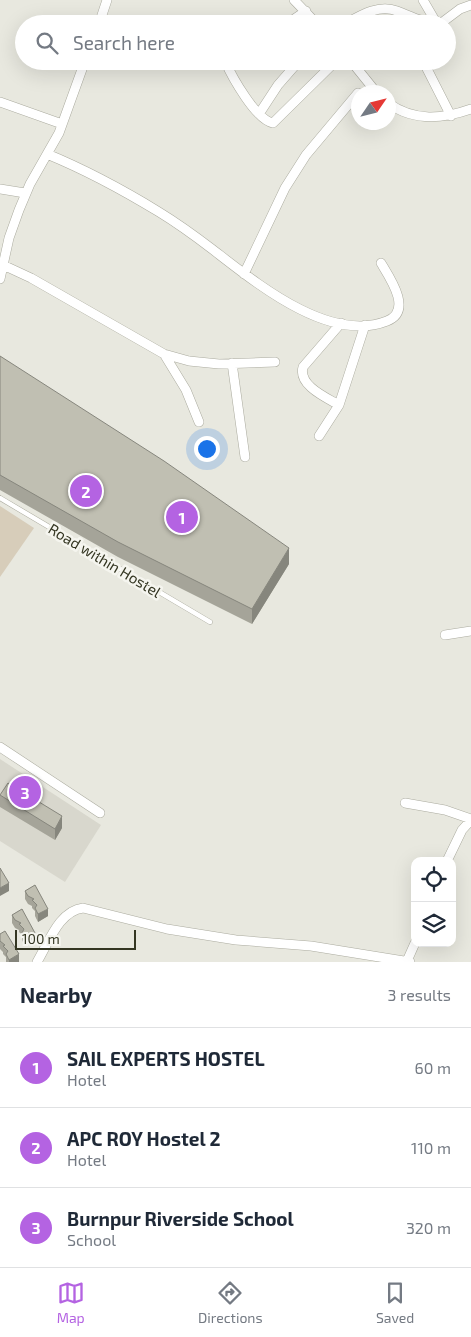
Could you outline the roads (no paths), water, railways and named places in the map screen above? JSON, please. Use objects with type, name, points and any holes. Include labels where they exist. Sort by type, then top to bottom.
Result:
[{"type":"street","points":[[102,15],[107,0]]},
{"type":"street","points":[[294,0],[309,15]]},
{"type":"street","points":[[423,0],[432,15]]},
{"type":"street","points":[[450,15],[471,5]]},
{"type":"street","points":[[362,15],[370,11],[384,9],[396,10],[407,15]]},
{"type":"street","points":[[300,15],[306,11]]},
{"type":"street","points":[[0,279],[9,238],[25,193],[62,124],[82,70]]},
{"type":"street","points":[[233,70],[259,114],[268,122],[276,123],[327,70]]},
{"type":"street","points":[[259,114],[278,85],[291,70]]},
{"type":"street","points":[[358,70],[368,83]]},
{"type":"street","points":[[428,70],[451,116]]},
{"type":"street","points":[[0,102],[62,124]]},
{"type":"street","points":[[244,274],[285,188],[306,156],[351,103]]},
{"type":"street","points":[[396,108],[404,113],[425,118],[451,116],[471,109]]},
{"type":"street","points":[[47,154],[78,167],[159,212],[244,274],[300,309],[341,324],[380,324],[394,319],[399,311],[399,300],[393,283],[381,263]]},
{"type":"street","points":[[1,190],[25,193]]},
{"type":"street","points":[[3,265],[31,278],[164,354],[189,361],[275,362]]},
{"type":"street","points":[[338,405],[304,381],[301,374],[309,360],[341,324]]},
{"type":"street","points":[[319,436],[338,405],[364,325]]},
{"type":"street","points":[[164,354],[186,390],[199,422]]},
{"type":"street","points":[[232,363],[245,457]]},
{"type":"street","points":[[445,635],[471,631]]},
{"type":"street","points":[[0,747],[100,812]]},
{"type":"street","points":[[405,802],[445,810],[471,819],[462,830],[450,857]]},
{"type":"street","points":[[37,962],[65,915],[76,908],[83,908],[166,929],[236,940],[310,946],[408,962],[414,947]]},
{"type":"lane","name":"Road within Hostel","points":[[0,498],[210,622]]},
{"type":"place","name":"APC ROY Hostel 2","points":[[86,491]]},
{"type":"place","name":"SAIL EXPERTS HOSTEL","points":[[182,517]]},
{"type":"place","name":"Burnpur Riverside School","points":[[25,792]]}]
